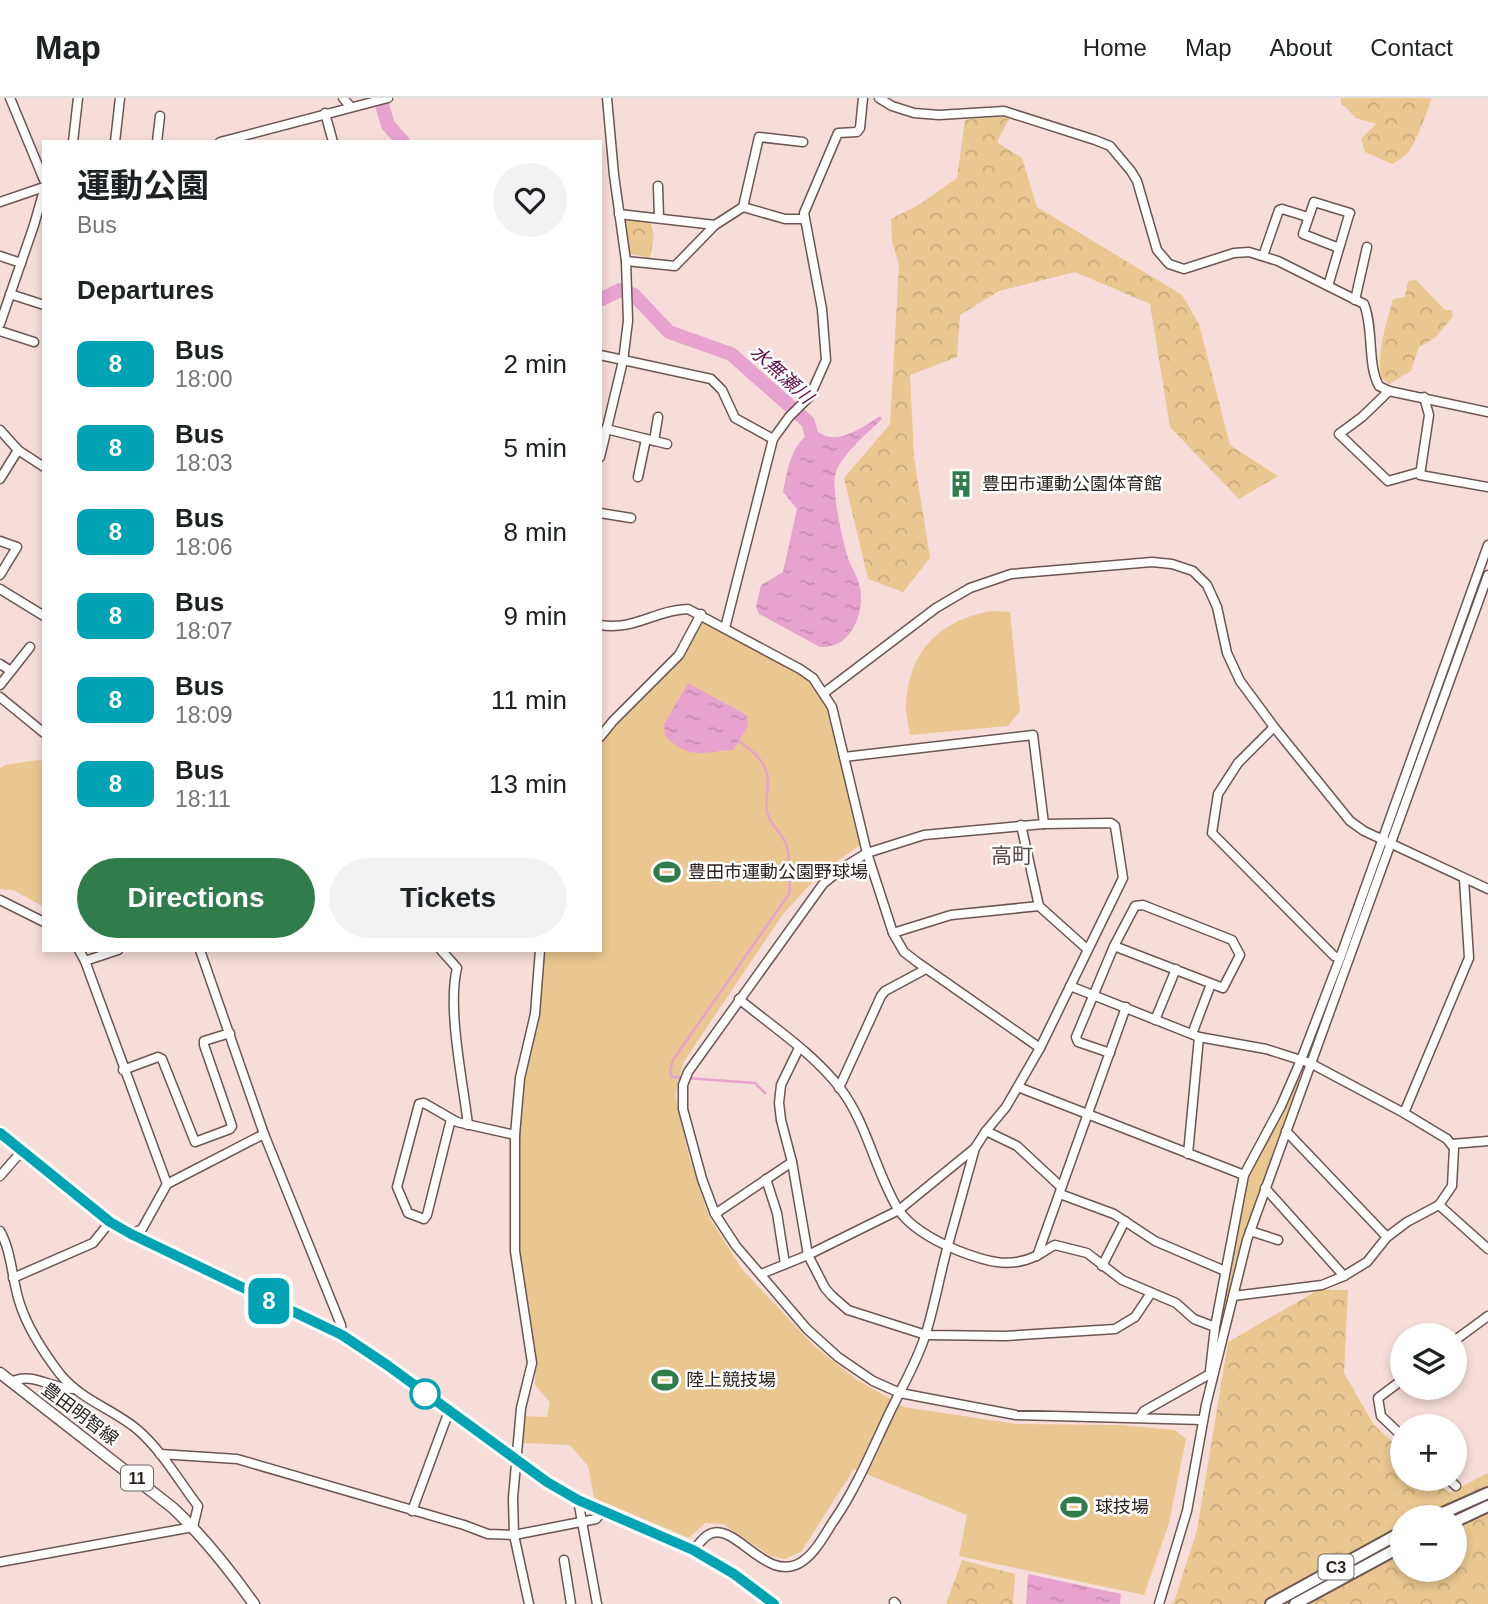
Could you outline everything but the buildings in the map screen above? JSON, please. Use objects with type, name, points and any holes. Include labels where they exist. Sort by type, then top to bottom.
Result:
[{"type":"highway","points":[[1461,1505],[1488,1493]]},
{"type":"highway","points":[[1467,1516],[1488,1506]]},
{"type":"highway","name":"C3","points":[[1271,1604],[1390,1539]]},
{"type":"highway","name":"C3","points":[[1294,1604],[1390,1552]]},
{"type":"main road","points":[[0,1133],[110,1222],[342,1335],[516,1462],[578,1500],[693,1550],[734,1574],[773,1604]]},
{"type":"main road","name":"豊田明智線","points":[[0,1373],[151,1489],[193,1527],[226,1565],[254,1604]]},
{"type":"street","points":[[10,98],[42,175]]},
{"type":"street","points":[[74,140],[78,98]]},
{"type":"street","points":[[115,140],[120,98]]},
{"type":"street","points":[[343,98],[350,106]]},
{"type":"street","points":[[246,138],[325,113],[388,98]]},
{"type":"street","points":[[602,448],[623,361],[628,321],[626,261],[607,98]]},
{"type":"street","points":[[725,628],[773,439],[789,417],[805,402],[820,378],[826,360],[822,309],[804,213],[838,133],[857,132],[860,128],[863,98]]},
{"type":"street","points":[[879,98],[892,106],[914,113],[939,115],[1003,111],[1050,124],[1110,146],[1137,181],[1157,250],[1163,258],[1184,269],[1242,252],[1278,261],[1364,304],[1379,386],[1389,391],[1488,412]]},
{"type":"street","points":[[325,113],[332,140]]},
{"type":"street","points":[[157,140],[160,116]]},
{"type":"street","points":[[626,261],[675,266],[715,225],[743,207],[759,137],[803,142]]},
{"type":"street","points":[[658,186],[659,218]]},
{"type":"street","points":[[0,202],[42,189]]},
{"type":"street","points":[[0,324],[42,195]]},
{"type":"street","points":[[1328,286],[1350,213],[1317,202],[1312,204],[1303,234],[1339,248]]},
{"type":"street","points":[[743,207],[785,219],[804,219]]},
{"type":"street","points":[[1263,256],[1279,210],[1308,217]]},
{"type":"street","points":[[619,214],[715,225]]},
{"type":"street","points":[[1355,300],[1367,247]]},
{"type":"street","points":[[0,257],[21,263]]},
{"type":"street","points":[[10,294],[42,304]]},
{"type":"street","points":[[0,331],[34,342]]},
{"type":"street","points":[[602,356],[711,379],[722,390],[735,418],[773,439]]},
{"type":"street","points":[[1389,391],[1362,417],[1339,434],[1388,481],[1420,472]]},
{"type":"street","points":[[1424,397],[1429,415],[1420,475],[1488,487]]},
{"type":"street","points":[[638,477],[658,417]]},
{"type":"street","points":[[0,429],[18,450],[42,466]]},
{"type":"street","points":[[606,429],[667,444]]},
{"type":"street","points":[[0,480],[18,450]]},
{"type":"street","points":[[602,513],[631,518]]},
{"type":"street","points":[[0,541],[17,547],[0,575]]},
{"type":"street","points":[[1206,1405],[1215,1327],[1244,1175],[1281,1106],[1301,1060],[1488,545]]},
{"type":"street","points":[[824,693],[936,608],[970,588],[1011,574],[1152,562],[1172,564],[1193,571],[1207,585],[1217,607],[1227,653],[1240,681],[1350,821],[1392,845],[1488,889]]},
{"type":"street","points":[[1159,1604],[1187,1511],[1206,1405],[1250,1231],[1488,575]]},
{"type":"street","points":[[0,589],[42,615]]},
{"type":"street","points":[[602,625],[629,626],[676,609],[688,609],[800,668],[813,678],[831,708],[867,853],[893,933],[904,952],[1040,1048]]},
{"type":"street","points":[[602,735],[679,655],[701,614]]},
{"type":"street","points":[[0,685],[30,647]]},
{"type":"street","points":[[0,664],[11,671]]},
{"type":"street","points":[[0,697],[42,731]]},
{"type":"street","points":[[1274,727],[1238,763],[1218,794],[1212,833],[1334,956],[1340,958]]},
{"type":"street","points":[[844,757],[1034,736],[1044,824]]},
{"type":"street","points":[[693,1550],[708,1535],[723,1533],[768,1563],[786,1567],[804,1561],[845,1503],[900,1393],[926,1335],[975,1148],[1006,1107],[1040,1048],[1124,878],[1115,826],[1111,823],[1021,825],[924,835],[867,853],[823,884],[694,1063],[683,1085],[683,1109],[702,1179],[715,1213],[736,1246],[807,1329],[838,1357],[873,1381],[900,1393],[1016,1415],[1203,1420]]},
{"type":"street","points":[[1021,825],[1039,906],[1087,949]]},
{"type":"street","points":[[1404,1113],[1469,958],[1464,879]]},
{"type":"street","points":[[0,900],[42,921]]},
{"type":"street","points":[[1110,1053],[1076,1040],[1093,994],[1114,946],[1133,908],[1143,905],[1232,940],[1240,955],[1223,988],[1114,946]]},
{"type":"street","points":[[893,933],[951,915],[1039,906]]},
{"type":"street","points":[[80,952],[167,1184]]},
{"type":"street","points":[[85,961],[112,952]]},
{"type":"street","points":[[201,952],[264,1133],[341,1325],[342,1335]]},
{"type":"street","points":[[443,952],[457,968],[453,985],[454,1005],[468,1125]]},
{"type":"street","points":[[526,1603],[514,1535],[513,1498],[521,1408],[532,1363],[515,1251],[515,1135],[520,1078],[535,1014],[540,952]]},
{"type":"street","points":[[839,1088],[881,996],[885,991],[926,969]]},
{"type":"street","points":[[1155,1020],[1176,969]]},
{"type":"street","points":[[1188,1154],[1195,1036],[1211,984]]},
{"type":"street","points":[[1070,986],[1195,1036],[1266,1049],[1310,1063],[1404,1113],[1452,1144],[1488,1141]]},
{"type":"street","points":[[739,999],[813,1059],[839,1088],[850,1104],[899,1210],[921,1231],[948,1246],[1001,1264],[1020,1262],[1037,1256],[1052,1246],[1087,1253],[1122,1280],[1176,1303],[1204,1325],[1215,1327]]},
{"type":"street","points":[[1037,1256],[1126,1007]]},
{"type":"street","points":[[124,1070],[158,1057],[162,1059],[195,1142],[232,1126],[204,1045],[204,1041],[230,1033]]},
{"type":"street","points":[[799,1048],[783,1076],[779,1103],[780,1120],[792,1162],[808,1255],[825,1288],[848,1310],[926,1335],[1006,1336],[1110,1330],[1135,1317],[1151,1293]]},
{"type":"street","points":[[1018,1087],[1244,1175]]},
{"type":"street","points":[[451,1119],[428,1215],[424,1219],[408,1213],[397,1187],[419,1104],[424,1103],[451,1119],[468,1125],[515,1135]]},
{"type":"street","points":[[986,1131],[1017,1146],[1060,1190],[1114,1214],[1160,1243],[1225,1271]]},
{"type":"street","points":[[1286,1131],[1387,1237]]},
{"type":"street","points":[[131,1234],[142,1229],[167,1184],[264,1133]]},
{"type":"street","points":[[1233,1296],[1322,1285],[1367,1262],[1387,1237],[1407,1222],[1439,1205],[1452,1186],[1455,1156],[1452,1144]]},
{"type":"street","points":[[761,1274],[808,1255],[899,1210],[975,1148]]},
{"type":"street","points":[[0,1176],[21,1152]]},
{"type":"street","points":[[715,1213],[792,1162]]},
{"type":"street","points":[[766,1179],[777,1213],[785,1264]]},
{"type":"street","points":[[1265,1188],[1344,1276]]},
{"type":"street","points":[[1439,1205],[1488,1249]]},
{"type":"street","points":[[1102,1266],[1125,1221]]},
{"type":"street","points":[[13,1278],[93,1243],[110,1222]]},
{"type":"street","points":[[0,1231],[20,1304],[50,1359],[74,1389],[139,1431],[160,1454],[198,1506],[193,1527],[0,1562]]},
{"type":"street","points":[[1250,1231],[1278,1240]]},
{"type":"street","points":[[1467,1331],[1488,1316]]},
{"type":"street","points":[[1140,1417],[1144,1411],[1210,1374]]},
{"type":"street","points":[[11,1382],[25,1377],[64,1389],[74,1389]]},
{"type":"street","points":[[1390,1389],[1378,1398],[1381,1416],[1390,1425]]},
{"type":"street","points":[[412,1511],[449,1411]]},
{"type":"street","points":[[160,1454],[237,1459],[488,1534],[514,1535],[581,1522],[596,1519],[603,1511]]},
{"type":"street","points":[[578,1500],[597,1604]]},
{"type":"street","points":[[564,1560],[571,1604]]},
{"type":"green space","points":[[1341,98],[1431,98],[1412,147],[1392,164],[1365,152],[1361,139],[1376,124],[1356,118],[1341,103]]},
{"type":"green space","points":[[999,116],[1009,119],[997,142],[1022,158],[1037,207],[1182,295],[1199,324],[1230,445],[1278,476],[1239,499],[1170,427],[1150,304],[1075,272],[999,291],[960,315],[957,357],[910,375],[914,457],[930,558],[903,592],[868,579],[844,478],[890,424],[899,265],[892,241],[891,219],[920,204],[957,178],[965,120]]},
{"type":"green space","points":[[629,217],[650,220],[654,236],[650,258],[630,254],[626,221]]},
{"type":"green space","points":[[1416,280],[1445,310],[1451,310],[1453,316],[1435,338],[1419,347],[1411,371],[1389,384],[1381,378],[1380,368],[1385,328],[1393,299],[1405,297],[1408,281]]},
{"type":"green space","points":[[991,611],[1010,612],[1020,711],[1008,726],[910,735],[906,702],[909,683],[921,652],[943,630],[973,615]]},
{"type":"green space","points":[[704,619],[804,676],[826,706],[860,845],[820,874],[783,914],[683,1063],[675,1095],[689,1156],[709,1217],[742,1269],[813,1345],[856,1379],[904,1407],[1016,1424],[1119,1425],[1175,1430],[1186,1439],[1169,1523],[1144,1595],[959,1556],[967,1515],[854,1469],[801,1552],[785,1559],[770,1556],[723,1524],[705,1523],[689,1538],[594,1498],[588,1466],[570,1445],[523,1443],[524,1416],[547,1417],[550,1402],[535,1385],[535,1347],[519,1250],[517,1132],[525,1070],[540,1011],[543,952],[602,952],[602,737],[674,657]]},
{"type":"green space","points":[[42,761],[42,906],[13,890],[0,889],[0,768]]},
{"type":"green space","points":[[1300,1077],[1303,1078],[1236,1261],[1214,1359],[1247,1183]]},
{"type":"green space","points":[[1318,1290],[1348,1290],[1344,1373],[1374,1425],[1390,1439],[1390,1491],[1467,1491],[1467,1484],[1488,1473],[1488,1604],[1171,1604],[1174,1602],[1197,1530],[1228,1342]]},
{"type":"green space","points":[[962,1560],[1015,1574],[1013,1604],[946,1604]]},
{"type":"water","points":[[880,416],[882,419],[842,461],[834,484],[841,531],[861,591],[859,615],[856,624],[845,638],[830,646],[820,647],[759,614],[756,607],[761,585],[783,572],[797,509],[783,492],[789,465],[801,441],[816,430],[823,435],[840,437]]},
{"type":"water","points":[[688,683],[748,716],[747,728],[733,750],[689,752],[665,736],[664,724]]},
{"type":"water","points":[[1028,1574],[1121,1594],[1120,1604],[1026,1604]]},
{"type":"waterway","name":"水無瀬川","points":[[380,98],[388,125],[401,140]]},
{"type":"waterway","name":"水無瀬川","points":[[602,299],[620,290],[634,295],[669,332],[731,354],[808,422],[815,448]]},
{"type":"waterway","points":[[739,741],[757,756],[767,773],[767,812],[788,851],[789,894],[673,1060],[670,1071],[672,1077],[755,1083],[765,1093]]},
{"type":"bus line","name":"8","points":[[0,1133],[110,1222],[342,1335],[547,1482],[578,1500],[693,1550],[734,1574],[774,1604]]},
{"type":"place","name":"豊田市運動公園体育館","points":[[961,484]]},
{"type":"place","name":"豊田市運動公園野球場","points":[[667,872]]},
{"type":"place","name":"陸上競技場","points":[[665,1380]]},
{"type":"place","name":"球技場","points":[[1074,1507]]},
{"type":"district","name":"高町","points":[[1012,856]]}]
